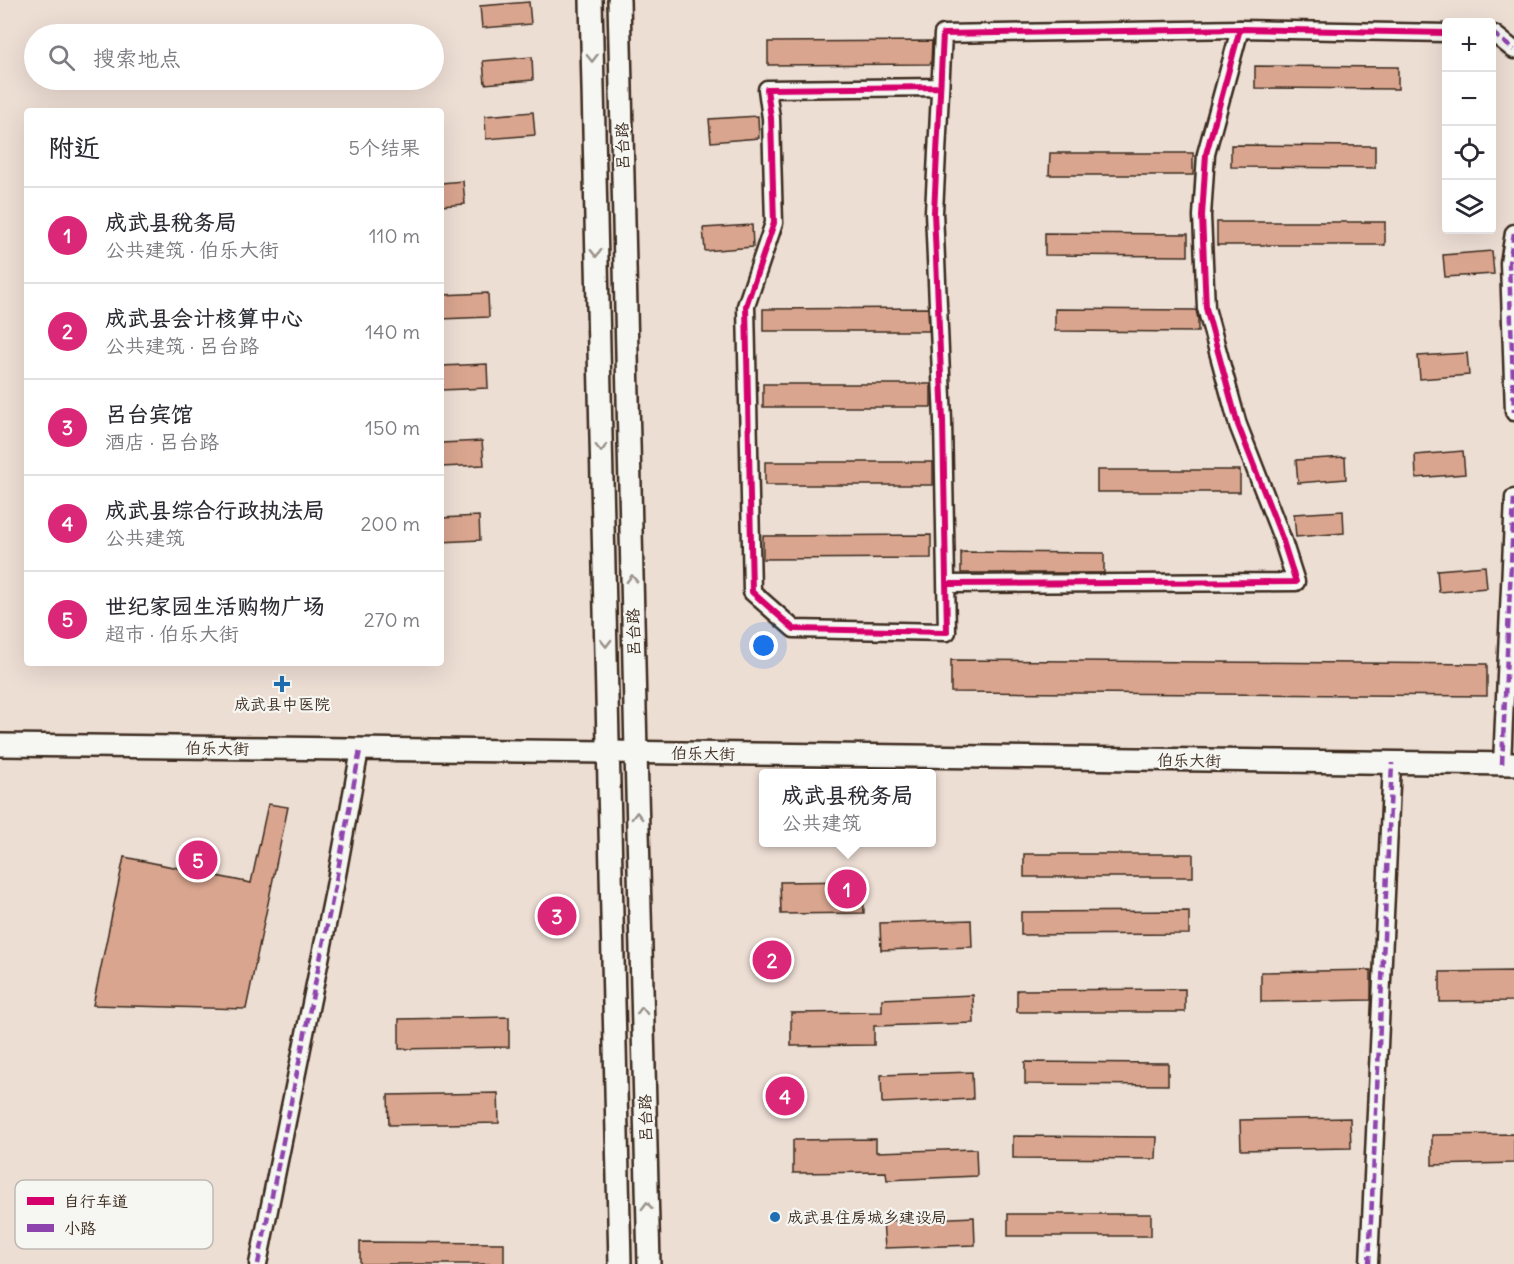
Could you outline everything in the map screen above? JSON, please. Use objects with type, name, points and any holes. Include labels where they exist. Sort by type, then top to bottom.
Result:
[{"type":"main road","name":"吕台路","points":[[591,0],[620,1264]]},
{"type":"main road","name":"吕台路","points":[[619,0],[649,1264]]},
{"type":"main road","name":"伯乐大街","points":[[0,745],[1508,764]]},
{"type":"street","points":[[940,87],[767,89],[771,118],[774,223],[746,306],[752,592],[794,629],[947,632],[944,421],[934,212],[943,34],[1240,29],[1442,33]]},
{"type":"street","points":[[947,585],[1296,582],[1282,538],[1238,425],[1206,308],[1202,216],[1206,154],[1240,29]]},
{"type":"street","points":[[1496,36],[1514,50]]},
{"type":"street","points":[[1514,233],[1509,263],[1514,412]]},
{"type":"street","points":[[1508,764],[1514,498]]},
{"type":"street","points":[[258,1264],[333,898],[360,750]]},
{"type":"street","points":[[1370,1264],[1392,763]]},
{"type":"building","points":[[529,2],[531,24],[482,28],[480,6]]},
{"type":"building","points":[[932,41],[931,64],[768,65],[768,42]]},
{"type":"building","points":[[532,57],[533,80],[485,84],[483,61]]},
{"type":"building","points":[[1255,66],[1398,67],[1398,89],[1255,88]]},
{"type":"building","points":[[533,112],[535,135],[486,139],[485,116]]},
{"type":"building","points":[[758,116],[759,138],[711,142],[709,119]]},
{"type":"building","points":[[1231,145],[1375,146],[1375,168],[1231,167]]},
{"type":"building","points":[[1050,153],[1193,153],[1193,175],[1049,175]]},
{"type":"building","points":[[463,181],[465,204],[444,206],[444,183]]},
{"type":"building","points":[[1217,222],[1385,222],[1385,245],[1217,245]]},
{"type":"building","points":[[752,225],[753,247],[705,251],[703,228]]},
{"type":"building","points":[[1045,233],[1188,234],[1188,256],[1045,255]]},
{"type":"building","points":[[1492,251],[1494,274],[1445,277],[1443,255]]},
{"type":"building","points":[[488,293],[489,317],[444,319],[444,295]]},
{"type":"building","points":[[928,308],[929,331],[763,331],[763,309]]},
{"type":"building","points":[[1055,309],[1196,310],[1198,332],[1055,331]]},
{"type":"building","points":[[1467,353],[1469,375],[1420,379],[1418,356]]},
{"type":"building","points":[[487,364],[488,388],[444,390],[444,366]]},
{"type":"building","points":[[763,384],[931,384],[931,407],[763,407]]},
{"type":"building","points":[[482,441],[484,465],[444,467],[444,443]]},
{"type":"building","points":[[1463,451],[1465,474],[1416,478],[1415,455]]},
{"type":"building","points":[[1345,457],[1346,479],[1298,483],[1296,460]]},
{"type":"building","points":[[765,462],[933,462],[933,485],[765,485]]},
{"type":"building","points":[[1097,470],[1240,470],[1240,492],[1097,492]]},
{"type":"building","points":[[1343,511],[1344,533],[1296,537],[1294,514]]},
{"type":"building","points":[[479,516],[480,540],[444,542],[444,518]]},
{"type":"building","points":[[931,535],[931,558],[763,559],[763,536]]},
{"type":"building","points":[[961,552],[1104,553],[1104,573],[961,573]]},
{"type":"building","points":[[1485,566],[1487,588],[1439,592],[1437,570]]},
{"type":"building","points":[[951,660],[1487,664],[1487,696],[951,692]]},
{"type":"building","points":[[268,804],[288,807],[246,1009],[93,1005],[124,857],[251,883]]},
{"type":"building","points":[[1024,854],[1193,854],[1193,877],[1024,877]]},
{"type":"building","points":[[863,881],[864,913],[781,914],[780,882]]},
{"type":"building","points":[[1189,911],[1189,934],[1021,935],[1021,912]]},
{"type":"building","points":[[971,920],[972,947],[881,950],[880,923]]},
{"type":"building","points":[[1371,970],[1371,1000],[1261,1002],[1261,972]]},
{"type":"building","points":[[1514,971],[1514,1001],[1440,1002],[1440,972]]},
{"type":"building","points":[[1185,989],[1185,1012],[1017,1012],[1017,990]]},
{"type":"building","points":[[973,995],[974,1023],[874,1026],[874,1045],[791,1046],[791,1013],[882,1012],[882,999]]},
{"type":"building","points":[[509,1017],[509,1047],[399,1049],[399,1019]]},
{"type":"building","points":[[1025,1062],[1168,1063],[1168,1085],[1025,1084]]},
{"type":"building","points":[[972,1072],[973,1099],[882,1103],[881,1075]]},
{"type":"building","points":[[498,1093],[499,1123],[389,1125],[388,1095]]},
{"type":"building","points":[[1350,1118],[1351,1148],[1241,1150],[1240,1120]]},
{"type":"building","points":[[1514,1134],[1514,1163],[1432,1165],[1432,1135]]},
{"type":"building","points":[[1013,1136],[1157,1137],[1156,1159],[1013,1158]]},
{"type":"building","points":[[876,1139],[876,1152],[976,1149],[977,1176],[887,1180],[886,1172],[793,1173],[793,1140]]},
{"type":"building","points":[[1008,1214],[1151,1214],[1151,1236],[1008,1236]]},
{"type":"building","points":[[974,1217],[975,1245],[885,1248],[883,1221]]},
{"type":"building","points":[[360,1242],[504,1243],[504,1264],[360,1264]]},
{"type":"marked path","points":[[1496,36],[1514,50]]},
{"type":"marked path","points":[[1514,233],[1509,263],[1514,412]]},
{"type":"marked path","points":[[1502,764],[1514,498]]},
{"type":"marked path","points":[[258,1264],[335,886],[360,750]]},
{"type":"marked path","points":[[1369,1264],[1392,763]]},
{"type":"cycle path","points":[[940,87],[767,89],[771,118],[774,223],[746,306],[752,592],[794,629],[947,632],[943,421],[934,212],[943,34],[1240,29]]},
{"type":"cycle path","points":[[947,584],[1296,582],[1282,538],[1238,425],[1206,308],[1202,216],[1206,154],[1240,29],[1442,33]]},
{"type":"place","name":"成武县中医院","points":[[282,684]]},
{"type":"place","name":"世纪家园生活购物广场","points":[[198,860]]},
{"type":"place","name":"成武县税务局","points":[[847,889]]},
{"type":"place","name":"吕台宾馆","points":[[557,916]]},
{"type":"place","name":"成武县会计核算中心","points":[[772,960]]},
{"type":"place","name":"成武县综合行政执法局","points":[[785,1096]]},
{"type":"place","name":"成武县住房城乡建设局","points":[[775,1217]]}]
